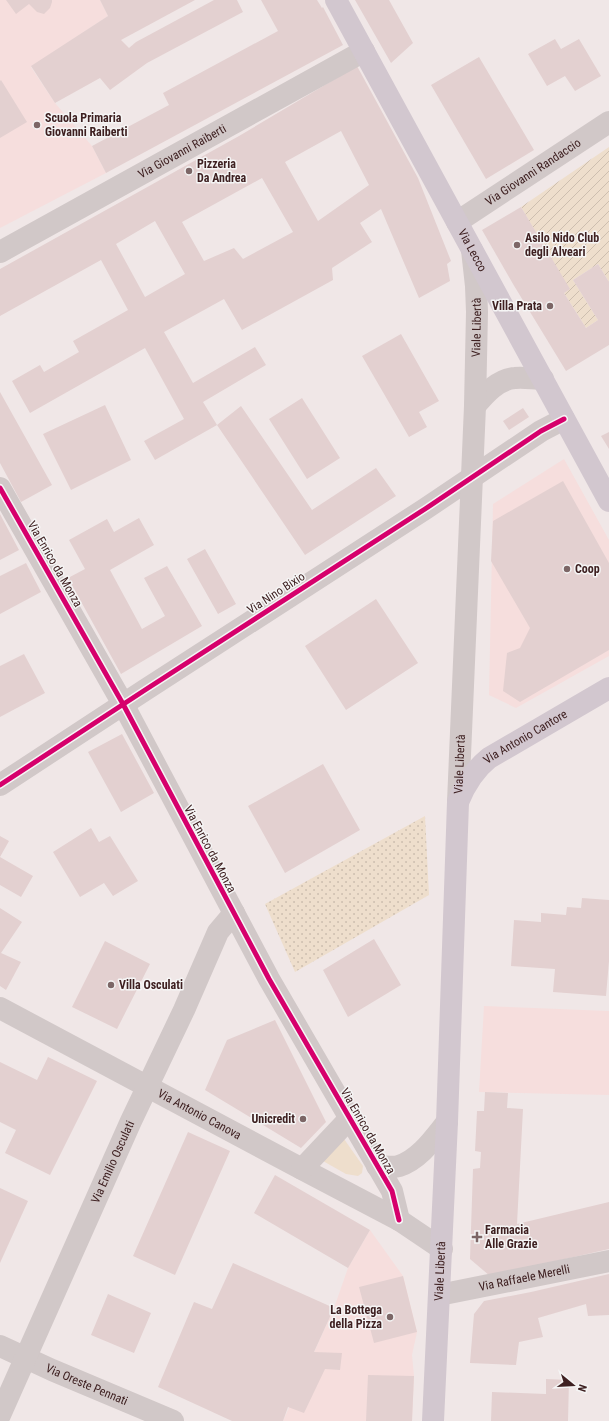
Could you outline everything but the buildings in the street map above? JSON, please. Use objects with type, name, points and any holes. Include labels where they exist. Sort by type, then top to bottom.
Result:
[{"type":"main road","name":"Via Lecco","points":[[336,0],[609,501]]},
{"type":"main road","name":"Via Antonio Cantore","points":[[458,802],[469,780],[481,764],[609,688]]},
{"type":"main road","name":"Viale Libertà","points":[[434,1421],[447,1122],[458,802]]},
{"type":"street","name":"Via Giovanni Raiberti","points":[[0,252],[364,51]]},
{"type":"street","name":"Via Giovanni Randaccio","points":[[457,222],[609,122]]},
{"type":"street","name":"Viale Libertà","points":[[458,802],[475,406],[477,305],[472,248]]},
{"type":"street","points":[[475,406],[484,395],[496,385],[514,378],[543,379]]},
{"type":"street","name":"Via Nino Bixio","points":[[0,785],[473,477],[541,431],[564,418]]},
{"type":"street","name":"Via Enrico da Monza","points":[[0,488],[123,704],[269,979],[392,1191],[399,1220]]},
{"type":"street","name":"Via Emilio Osculati","points":[[0,1416],[218,932],[234,913]]},
{"type":"street","name":"Via Antonio Canova","points":[[0,1008],[399,1220]]},
{"type":"street","points":[[302,1169],[350,1118]]},
{"type":"street","points":[[377,1166],[398,1167],[414,1158],[430,1144],[447,1122]]},
{"type":"street","points":[[399,1220],[442,1249]]},
{"type":"street","name":"Via Raffaele Merelli","points":[[439,1295],[609,1261]]},
{"type":"street","name":"Via Oreste Pennati","points":[[0,1346],[173,1421]]},
{"type":"shaded area","name":"Scuola Primaria Giovanni Raiberti","points":[[0,0],[100,0],[108,16],[31,67],[55,103],[92,146],[106,173],[0,228]]},
{"type":"shaded area","points":[[609,147],[609,282],[598,264],[573,280],[598,320],[586,328],[564,293],[569,289],[521,207]]},
{"type":"shaded area","points":[[564,459],[609,540],[609,656],[516,708],[489,695],[493,504]]},
{"type":"shaded area","points":[[425,816],[429,895],[295,972],[265,904]]},
{"type":"shaded area","points":[[484,1006],[609,1011],[609,1095],[479,1092]]},
{"type":"shaded area","points":[[344,1139],[363,1166],[362,1173],[358,1176],[346,1174],[323,1161]]},
{"type":"shaded area","points":[[370,1230],[403,1276],[417,1332],[412,1355],[414,1376],[412,1421],[283,1421],[334,1308],[348,1268]]},
{"type":"cycle path","points":[[0,785],[425,509],[541,431],[564,419]]},
{"type":"cycle path","points":[[0,488],[123,704],[269,979],[392,1191],[399,1220]]},
{"type":"place","name":"Scuola Primaria Giovanni Raiberti","points":[[37,125]]},
{"type":"place","name":"Pizzeria Da Andrea","points":[[189,171]]},
{"type":"place","name":"Asilo Nido Club degli Alveari","points":[[517,245]]},
{"type":"place","name":"Villa Prata","points":[[550,306]]},
{"type":"place","name":"Coop","points":[[567,569]]},
{"type":"place","name":"Villa Osculati","points":[[111,985]]},
{"type":"place","name":"Unicredit","points":[[303,1119]]},
{"type":"place","name":"Farmacia Alle Grazie","points":[[477,1237]]},
{"type":"place","name":"La Bottega della Pizza","points":[[390,1317]]}]
